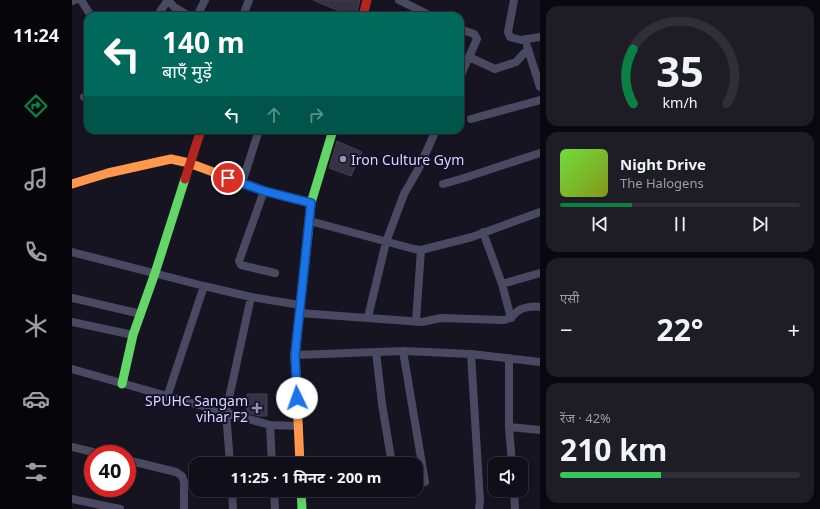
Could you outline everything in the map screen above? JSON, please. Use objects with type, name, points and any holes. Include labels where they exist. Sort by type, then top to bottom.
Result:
[{"type":"street","points":[[82,0],[90,12]]},
{"type":"street","points":[[160,12],[168,0],[174,7],[182,12]]},
{"type":"street","points":[[199,12],[205,0]]},
{"type":"street","points":[[244,12],[249,0]]},
{"type":"street","points":[[364,12],[367,0]]},
{"type":"street","points":[[399,0],[423,12]]},
{"type":"street","points":[[514,0],[509,35],[514,39],[525,40],[540,37]]},
{"type":"street","points":[[464,30],[474,34],[477,38],[464,68]]},
{"type":"street","points":[[525,40],[540,87]]},
{"type":"street","points":[[469,56],[496,69],[516,62],[528,49]]},
{"type":"street","points":[[472,119],[540,100]]},
{"type":"street","points":[[122,384],[133,335],[155,273],[199,134]]},
{"type":"street","points":[[242,183],[258,134]]},
{"type":"street","points":[[300,457],[295,355],[311,203],[332,134]]},
{"type":"street","points":[[368,317],[386,242],[404,194],[419,168],[434,134]]},
{"type":"street","points":[[443,184],[540,153]]},
{"type":"street","points":[[72,184],[166,159],[189,163],[264,191],[311,203]]},
{"type":"street","points":[[264,191],[239,261],[241,265],[275,273]]},
{"type":"street","points":[[310,221],[421,250],[472,237],[540,212]]},
{"type":"street","points":[[483,232],[502,284],[511,318]]},
{"type":"street","points":[[416,321],[421,250]]},
{"type":"street","points":[[72,252],[300,309],[368,317],[422,322],[441,318],[502,320],[511,318],[522,309],[540,306]]},
{"type":"street","points":[[502,284],[540,273]]},
{"type":"street","points":[[167,396],[204,286]]},
{"type":"street","points":[[229,457],[226,412],[250,296]]},
{"type":"street","points":[[72,298],[141,314]]},
{"type":"street","points":[[72,322],[133,335]]},
{"type":"street","points":[[295,355],[403,351],[472,354],[540,362]]},
{"type":"street","points":[[403,351],[425,482]]},
{"type":"street","points":[[376,352],[382,404],[391,457]]},
{"type":"street","points":[[472,354],[480,501],[478,509]]},
{"type":"street","points":[[509,358],[509,427],[511,457]]},
{"type":"street","points":[[72,369],[270,425],[299,426]]},
{"type":"street","points":[[270,425],[272,457]]},
{"type":"street","points":[[509,427],[540,430]]},
{"type":"street","points":[[72,447],[84,450]]},
{"type":"street","points":[[136,462],[176,472],[182,476],[184,482],[184,509]]},
{"type":"street","points":[[232,497],[233,509]]},
{"type":"street","points":[[274,497],[275,509]]},
{"type":"street","points":[[301,497],[302,509]]},
{"type":"street","points":[[514,497],[515,509]]},
{"type":"street","points":[[72,499],[120,509]]},
{"type":"building","points":[[313,0],[360,0],[357,12],[342,12]]},
{"type":"building","name":"Iron Culture Gym","points":[[337,141],[362,152],[351,176],[329,168]]},
{"type":"building","points":[[247,394],[267,394],[267,416],[247,413]]},
{"type":"traffic: fast","points":[[308,233],[311,203],[332,134]]},
{"type":"traffic: fast","points":[[122,384],[133,335],[155,273],[185,179]]},
{"type":"traffic: fast","points":[[301,497],[302,509]]},
{"type":"traffic: slow","points":[[72,184],[108,173],[171,159],[189,163],[264,191],[311,203]]},
{"type":"traffic: slow","points":[[300,457],[295,355],[308,233]]},
{"type":"traffic: jam","points":[[364,12],[367,0]]},
{"type":"traffic: jam","points":[[185,179],[200,134]]},
{"type":"place","name":"Iron Culture Gym","points":[[343,159]]},
{"type":"place","name":"SPUHC Sangam vihar F2","points":[[257,408]]},
{"type":"route","points":[[228,178],[264,191],[311,203],[295,355],[297,398]]}]
